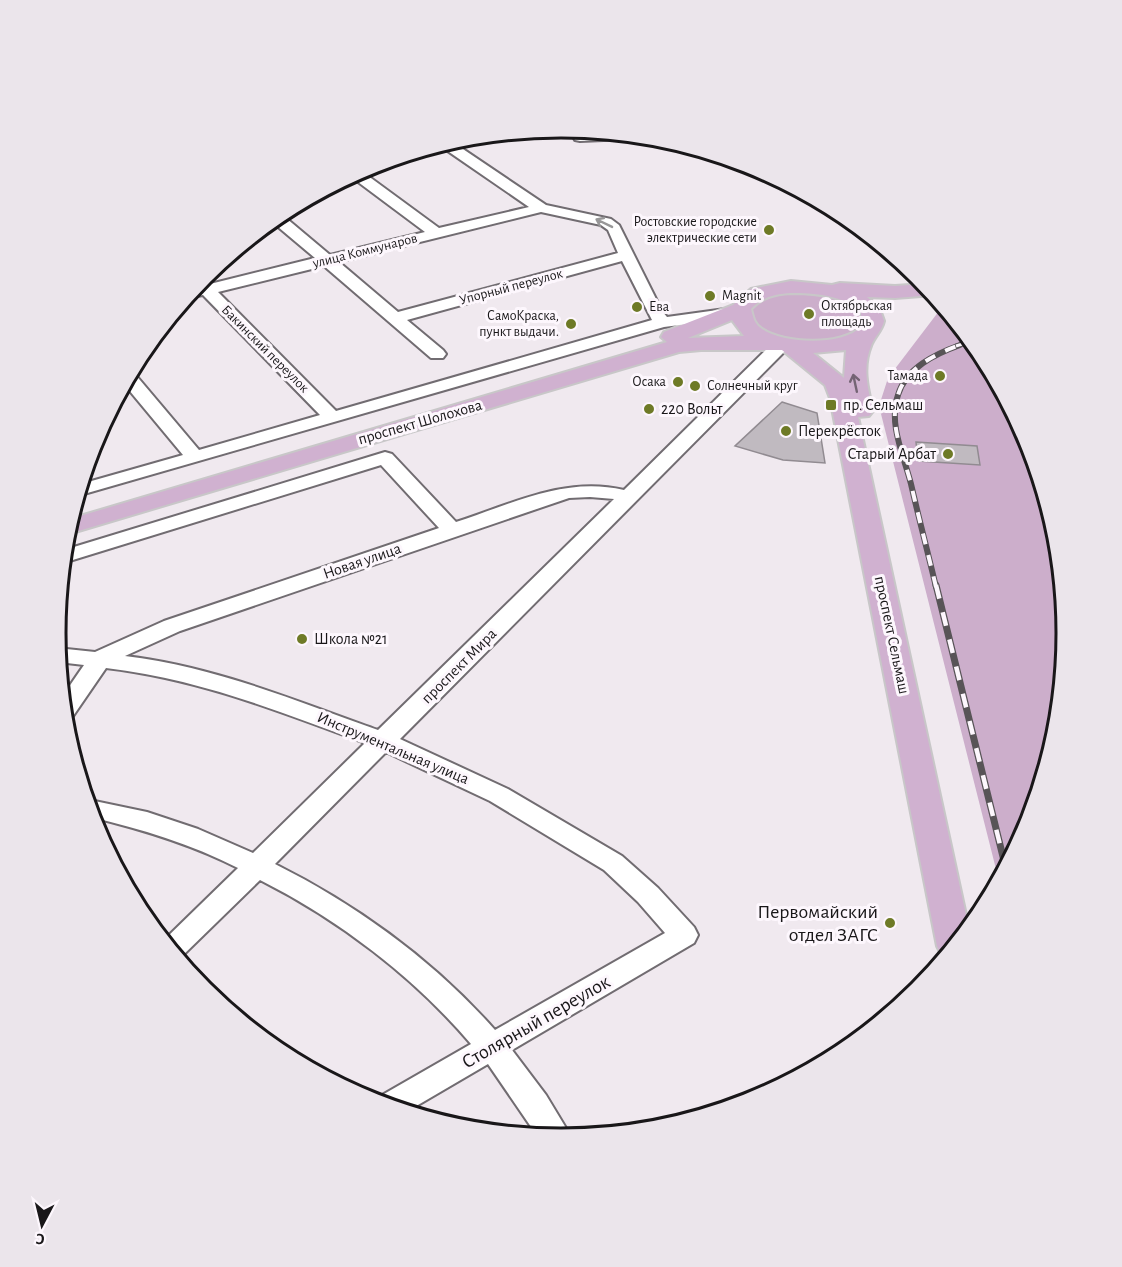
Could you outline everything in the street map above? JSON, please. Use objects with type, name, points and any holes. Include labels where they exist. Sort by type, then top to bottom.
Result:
[{"type":"main road","points":[[740,322],[753,296],[772,289],[799,287],[895,292],[918,291]]},
{"type":"main road","points":[[820,288],[846,295],[862,303],[873,315],[869,329]]},
{"type":"main road","points":[[783,344],[832,347],[850,343],[893,311],[928,302]]},
{"type":"main road","name":"проспект Шолохова","points":[[79,524],[667,349],[701,343],[740,322]]},
{"type":"main road","name":"проспект Шолохова","points":[[82,512],[663,328],[740,322],[783,344]]},
{"type":"main road","name":"проспект Сельмаш","points":[[869,329],[854,360],[853,379],[967,918]]},
{"type":"main road","name":"проспект Сельмаш","points":[[783,344],[835,382],[842,398],[954,935]]},
{"type":"street","points":[[88,487],[331,416],[663,328],[614,228],[606,222],[541,208],[455,150]]},
{"type":"street","points":[[364,180],[436,233]]},
{"type":"street","name":"улица Коммунаров","points":[[210,284],[327,260],[541,208]]},
{"type":"street","points":[[284,224],[437,354]]},
{"type":"street","name":"Упорный переулок","points":[[395,318],[627,255]]},
{"type":"street","name":"Бакинский переулок","points":[[205,289],[331,416]]},
{"type":"street","points":[[740,322],[749,361],[746,378]]},
{"type":"street","name":"проспект Мира","points":[[177,945],[259,866],[746,378],[783,344]]},
{"type":"street","points":[[133,384],[194,456]]},
{"type":"street","points":[[73,554],[385,458],[452,530]]},
{"type":"street","name":"Новая улица","points":[[101,658],[172,626],[566,492],[605,490],[629,497]]},
{"type":"street","name":"Инструментальная улица","points":[[67,656],[152,666],[231,686],[384,741],[499,795],[613,863],[648,895],[684,935]]},
{"type":"street","points":[[71,702],[101,658]]},
{"type":"street","points":[[99,810],[187,835],[259,866],[379,942],[458,1009],[492,1048],[533,1101],[550,1128]]},
{"type":"street","name":"Столярный переулок","points":[[399,1101],[684,935]]},
{"type":"shaded area","points":[[790,292],[830,296],[849,303],[857,309],[861,316],[860,325],[854,332],[843,337],[814,342],[782,338],[757,324],[751,313],[758,303],[778,294]]},
{"type":"shaded area","points":[[938,313],[973,358],[990,386],[1018,444],[1039,505],[1052,569],[1055,601],[1055,666],[1052,698],[1030,793],[996,869],[879,406],[888,378]]},
{"type":"building","name":"Перекрёсток","points":[[782,402],[817,413],[825,463],[783,460],[735,446]]},
{"type":"building","name":"Старый Арбат","points":[[916,442],[977,446],[980,465],[918,461]]},
{"type":"railway","points":[[956,346],[963,344]]},
{"type":"railway","points":[[936,587],[898,440],[895,406],[902,385],[915,370],[923,363],[960,345]]},
{"type":"railway","points":[[936,585],[1003,856]]},
{"type":"place","name":"Ростовские городские электрические сети","points":[[769,230]]},
{"type":"place","name":"Magnit","points":[[710,296]]},
{"type":"place","name":"Ева","points":[[637,307]]},
{"type":"place","name":"Октябрьская площадь","points":[[809,314]]},
{"type":"place","name":"СамоКраска, пункт выдачи.","points":[[571,324]]},
{"type":"place","name":"Тамада","points":[[940,376]]},
{"type":"place","name":"Осака","points":[[678,382]]},
{"type":"place","name":"Солнечный круг","points":[[695,386]]},
{"type":"place","name":"пр. Сельмаш","points":[[831,405]]},
{"type":"place","name":"220 Вольт","points":[[649,409]]},
{"type":"place","name":"Перекрёсток","points":[[786,431]]},
{"type":"place","name":"Старый Арбат","points":[[948,454]]},
{"type":"place","name":"Школа №21","points":[[302,639]]},
{"type":"place","name":"Первомайский отдел ЗАГС","points":[[890,923]]}]
